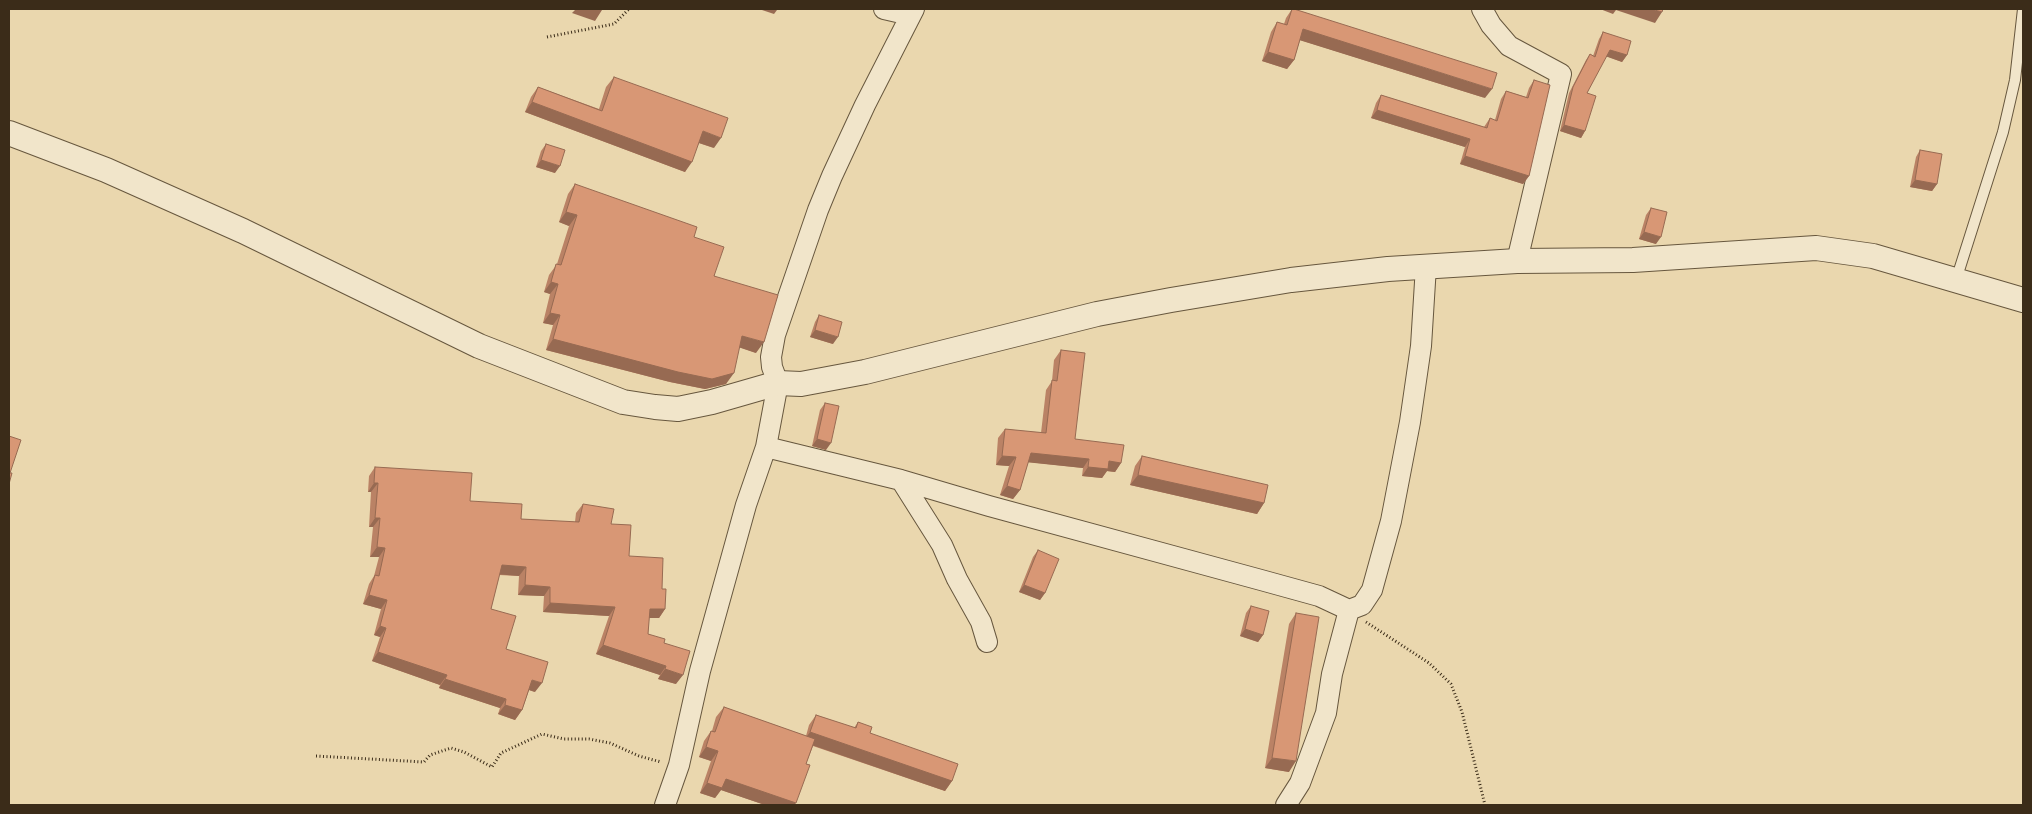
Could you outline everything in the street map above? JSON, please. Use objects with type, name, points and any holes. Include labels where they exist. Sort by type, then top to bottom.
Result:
[{"type":"street","points":[[665,805],[679,765],[700,671],[720,597],[746,505],[766,447],[778,383],[772,367],[771,357],[774,335],[818,210],[861,113],[912,12],[884,9]]},
{"type":"street","points":[[1482,9],[1491,25],[1509,46],[1561,74],[1517,261]]},
{"type":"street","points":[[9,133],[106,170],[243,231],[479,346],[623,402],[655,408],[678,409],[712,402],[778,383],[801,384],[865,372],[1088,316],[1171,300],[1291,280],[1426,266],[1517,261],[1633,260],[1816,248],[1873,256],[2023,300]]},
{"type":"street","points":[[766,447],[901,480],[988,506],[1319,596],[1349,610],[1362,605],[1372,590],[1391,521],[1410,422],[1421,346],[1426,266]]},
{"type":"street","points":[[901,480],[942,545],[981,622],[988,642]]},
{"type":"street","points":[[1286,805],[1300,783],[1326,714],[1332,674],[1349,610]]},
{"type":"lane","points":[[1956,280],[2003,132],[2015,80],[2023,9]]},
{"type":"path","points":[[547,38],[614,24],[629,9]]},
{"type":"path","points":[[1349,610],[1429,662],[1452,684],[1462,712],[1485,805]]},
{"type":"path","points":[[316,756],[424,762],[430,755],[451,748],[464,752],[492,767],[500,752],[542,734],[610,743],[639,756],[679,765]]},
{"type":"building","points":[[1292,9],[1497,73],[1492,89],[1303,29],[1294,60],[1268,52],[1277,22],[1287,25]]},
{"type":"building","points":[[1651,9],[1663,9],[1662,12]]},
{"type":"building","points":[[1603,32],[1631,41],[1627,55],[1610,50],[1587,93],[1596,96],[1585,131],[1564,125],[1573,87],[1590,54],[1595,57]]},
{"type":"building","points":[[614,77],[728,118],[721,138],[703,131],[692,162],[532,102],[538,87],[602,111]]},
{"type":"building","points":[[1534,80],[1550,85],[1529,176],[1465,156],[1470,139],[1377,110],[1381,95],[1487,128],[1490,118],[1497,121],[1506,91],[1528,98]]},
{"type":"building","points":[[546,144],[565,150],[560,166],[541,160]]},
{"type":"building","points":[[1920,150],[1942,154],[1937,184],[1915,180]]},
{"type":"building","points":[[575,184],[697,227],[694,237],[724,247],[714,276],[778,295],[764,342],[742,336],[734,373],[712,379],[678,372],[553,339],[560,315],[550,313],[558,284],[551,282],[556,264],[561,265],[577,215],[566,212]]},
{"type":"building","points":[[1651,208],[1667,212],[1661,237],[1644,232]]},
{"type":"building","points":[[819,315],[842,322],[838,337],[815,330]]},
{"type":"building","points":[[1061,350],[1085,353],[1075,439],[1124,445],[1121,463],[1109,461],[1108,469],[1088,467],[1089,459],[1031,453],[1020,490],[1007,486],[1016,457],[1002,456],[1005,429],[1046,433],[1052,380],[1057,381]]},
{"type":"building","points":[[825,403],[839,406],[831,443],[817,439]]},
{"type":"building","points":[[9,436],[21,440],[10,473],[12,473],[9,484]]},
{"type":"building","points":[[1142,456],[1268,485],[1264,503],[1138,475]]},
{"type":"building","points":[[375,467],[472,473],[470,501],[522,504],[521,519],[579,522],[583,504],[614,509],[611,524],[631,525],[629,556],[663,558],[662,589],[666,589],[665,609],[650,609],[648,634],[665,639],[664,643],[690,651],[683,675],[665,669],[666,666],[603,645],[615,607],[550,603],[550,587],[525,585],[526,567],[502,565],[491,609],[516,616],[506,649],[548,662],[542,683],[532,680],[522,710],[505,705],[506,699],[445,679],[447,675],[378,652],[386,628],[380,626],[387,600],[369,595],[375,575],[379,576],[385,548],[377,547],[380,518],[375,518],[378,483],[374,483]]},
{"type":"building","points":[[1038,550],[1059,559],[1045,593],[1024,585]]},
{"type":"building","points":[[1251,606],[1269,611],[1263,635],[1245,629]]},
{"type":"building","points":[[1296,613],[1319,617],[1296,761],[1272,758]]},
{"type":"building","points":[[724,707],[815,739],[806,764],[810,765],[796,803],[726,779],[722,788],[707,783],[718,751],[706,747],[711,731],[715,732]]},
{"type":"building","points":[[816,715],[856,728],[858,722],[872,727],[870,733],[958,764],[952,781],[810,732]]}]
